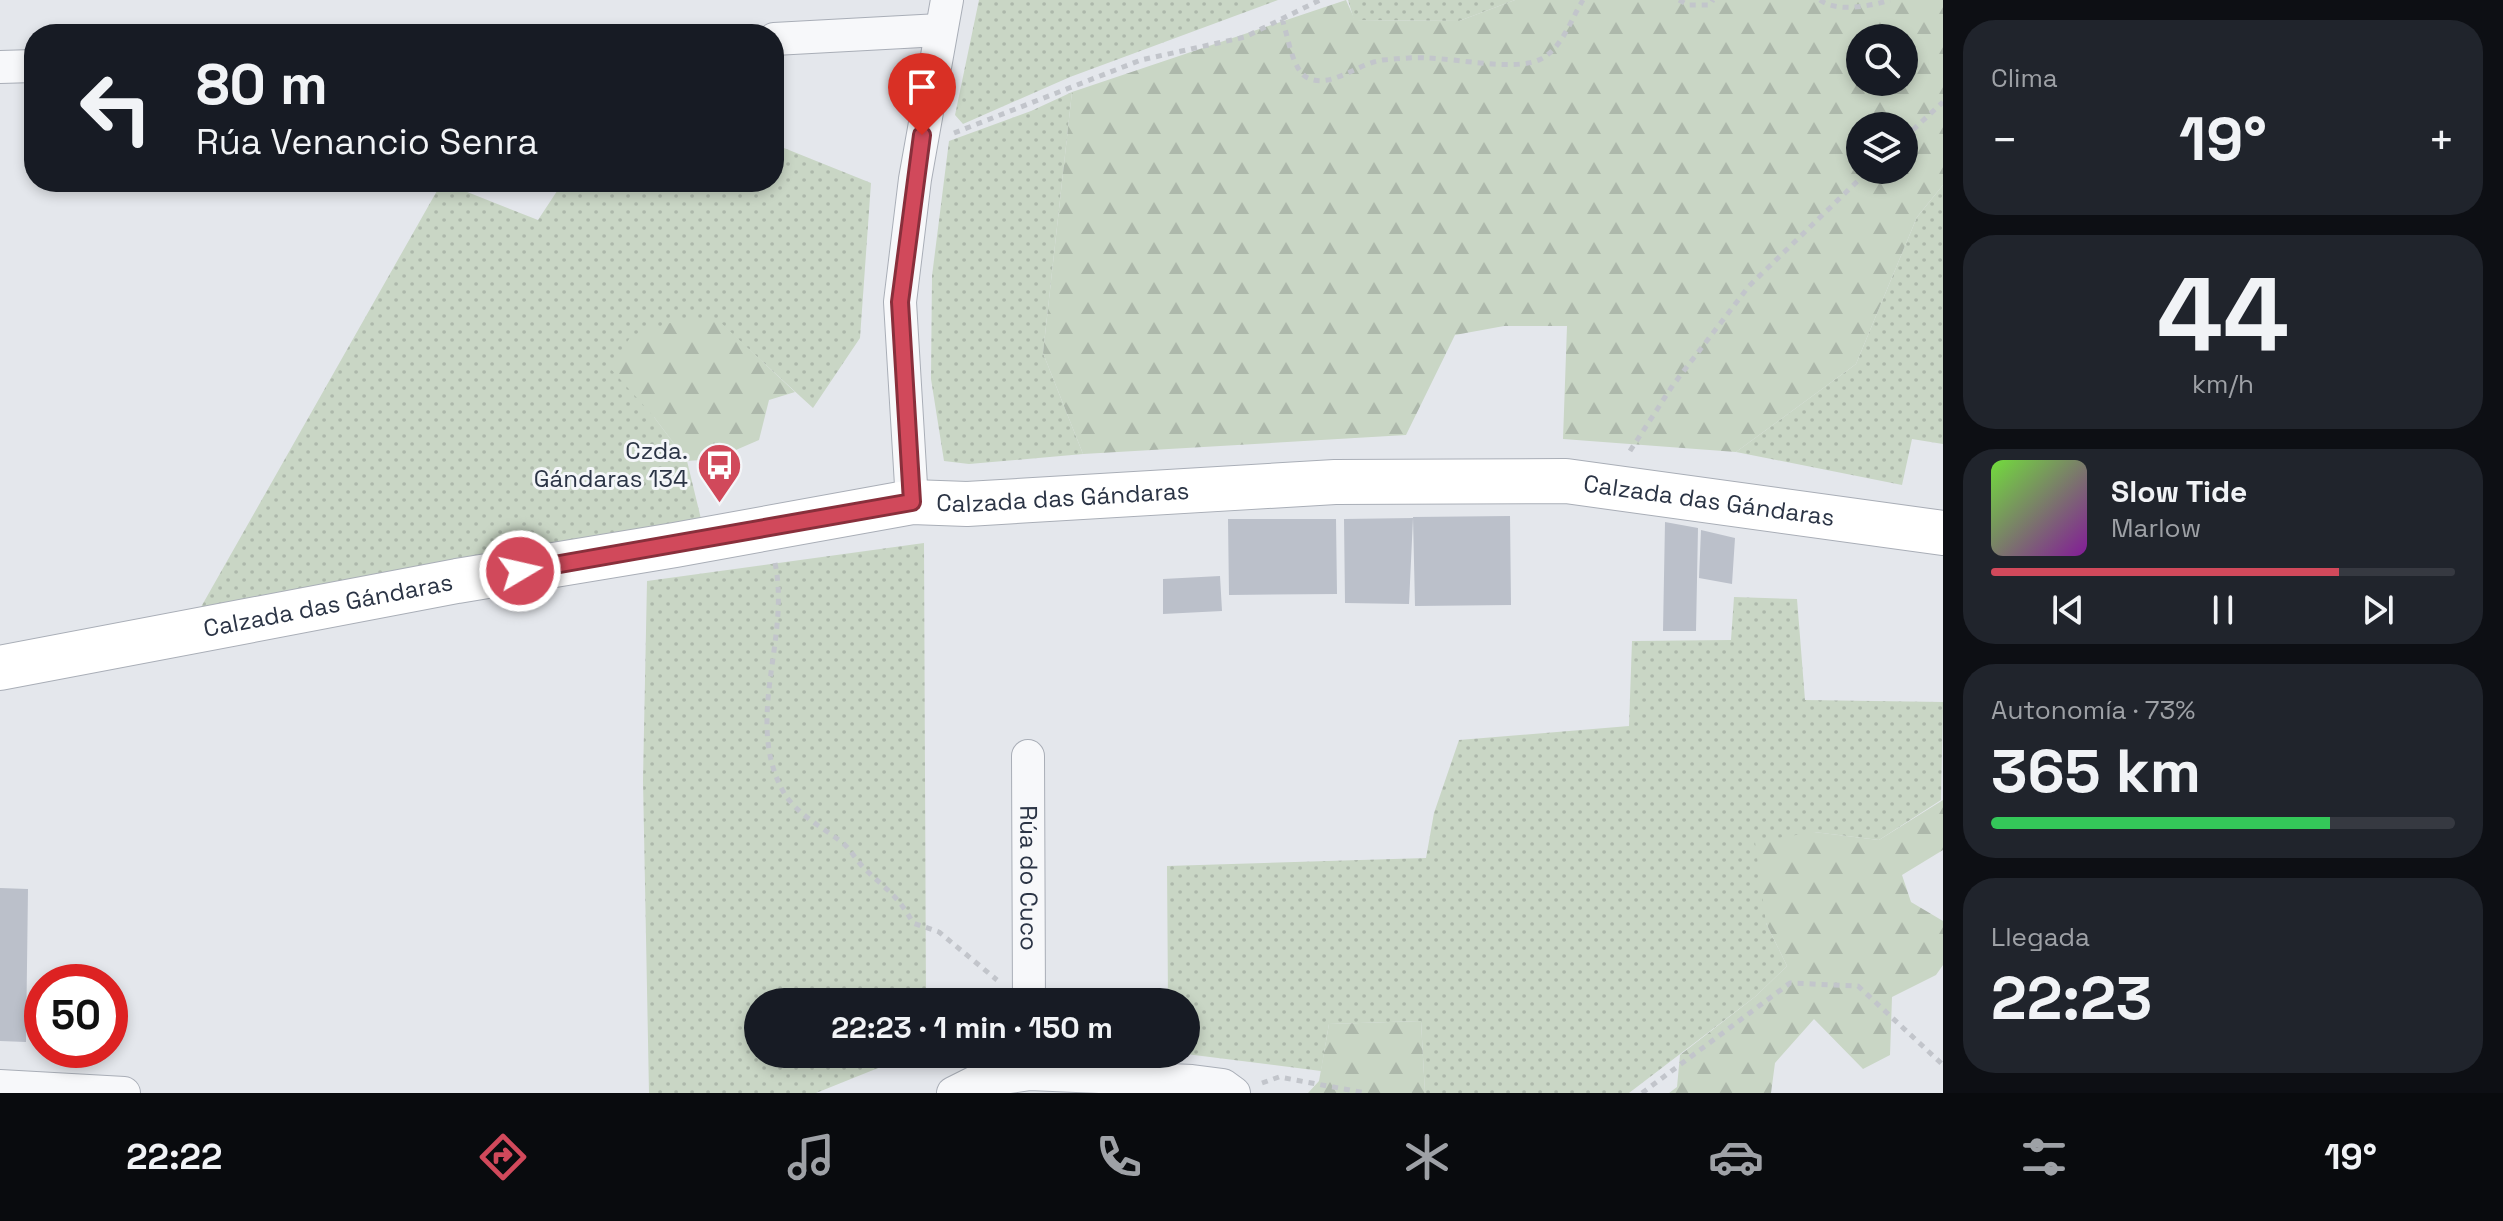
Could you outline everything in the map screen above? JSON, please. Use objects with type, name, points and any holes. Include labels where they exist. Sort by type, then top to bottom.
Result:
[{"type":"main road","name":"Calzada das Gándaras","points":[[0,668],[442,584],[912,502],[967,504],[1335,482],[1566,481],[1943,533]]},
{"type":"street","points":[[784,38],[944,15],[922,135],[900,302],[912,502]]},
{"type":"street","points":[[0,67],[24,66]]},
{"type":"street","name":"Rúa do Cuco","points":[[1028,756],[1029,988]]},
{"type":"street","points":[[953,1093],[1018,1068]]},
{"type":"street","points":[[1068,1068],[1246,1089]]},
{"type":"street","points":[[0,1086],[124,1093]]},
{"type":"path","points":[[922,135],[955,133],[1141,60],[1245,37],[1320,0]]},
{"type":"path","points":[[1282,19],[1294,63],[1307,78],[1327,82],[1365,63],[1380,61],[1423,57],[1506,65],[1541,59],[1567,33],[1583,0]]},
{"type":"path","points":[[1679,0],[1688,5],[1710,5],[1713,0]]},
{"type":"path","points":[[1820,0],[1826,5],[1868,7],[1890,0]]},
{"type":"path","points":[[1918,125],[1943,102]]},
{"type":"path","points":[[1629,453],[1673,385],[1749,286],[1855,184]]},
{"type":"path","points":[[773,557],[779,582],[777,636],[765,727],[772,764],[785,794],[801,813],[847,846],[862,867],[902,902],[913,923],[939,932],[995,980],[1016,988]]},
{"type":"path","points":[[1642,1093],[1790,983],[1858,986],[1943,1065]]},
{"type":"path","points":[[1246,1089],[1279,1077],[1366,1093]]},
{"type":"green space","points":[[979,0],[1278,0],[1070,77],[963,124],[955,115]]},
{"type":"green space","points":[[1346,0],[1355,20],[1459,21],[1515,0],[1943,0],[1943,185],[1917,217],[1856,364],[1736,452],[1563,439],[1567,326],[1504,326],[1455,335],[1406,435],[1083,454],[1043,353],[1072,92]]},
{"type":"green space","points":[[1348,0],[1515,0],[1459,21],[1354,20]]},
{"type":"green space","points":[[1072,92],[1043,353],[1083,454],[969,464],[944,461],[931,379],[932,276],[949,141],[1031,111]]},
{"type":"green space","points":[[784,148],[871,183],[860,338],[813,408],[718,321],[654,417],[687,461],[702,523],[201,607],[436,192],[467,192],[538,220],[556,192],[784,192]]},
{"type":"green space","points":[[1943,185],[1943,444],[1912,439],[1902,485],[1736,452],[1856,364],[1917,217]]},
{"type":"green space","points":[[682,319],[719,321],[795,392],[769,400],[759,440],[715,459],[687,461],[654,417],[610,368],[631,336]]},
{"type":"green space","points":[[924,543],[926,988],[744,988],[744,1068],[878,1068],[816,1093],[649,1093],[643,780],[647,581]]},
{"type":"green space","points":[[1734,597],[1797,599],[1805,700],[1943,702],[1941,800],[1879,840],[1814,832],[1766,923],[1787,966],[1756,996],[1629,1093],[1425,1093],[1421,1021],[1329,1024],[1321,1071],[1200,1056],[1200,988],[1168,988],[1167,866],[1426,858],[1434,813],[1459,740],[1629,726],[1632,641],[1731,640]]},
{"type":"green space","points":[[1943,800],[1943,850],[1902,875],[1911,902],[1943,921],[1943,965],[1936,975],[1892,997],[1890,1055],[1863,1069],[1814,1019],[1775,1063],[1771,1093],[1669,1093],[1677,1087],[1680,1055],[1756,996],[1787,966],[1766,923],[1755,842],[1814,832],[1879,840]]},
{"type":"green space","points":[[1421,1021],[1425,1093],[1308,1093],[1319,1081],[1329,1024]]},
{"type":"building","points":[[1510,516],[1511,605],[1415,606],[1413,517]]},
{"type":"building","points":[[1413,518],[1409,604],[1345,603],[1344,519]]},
{"type":"building","points":[[1228,519],[1336,519],[1337,594],[1229,595]]},
{"type":"building","points":[[1665,522],[1698,528],[1696,631],[1663,631]]},
{"type":"building","points":[[1701,530],[1735,538],[1732,584],[1699,578]]},
{"type":"building","points":[[1220,576],[1222,611],[1163,614],[1163,579]]},
{"type":"building","points":[[0,888],[28,889],[24,1042],[0,1041]]},
{"type":"place","name":"Czda. Gándaras 134","points":[[719,504]]},
{"type":"route","points":[[520,571],[912,502],[900,302],[922,135]]}]
